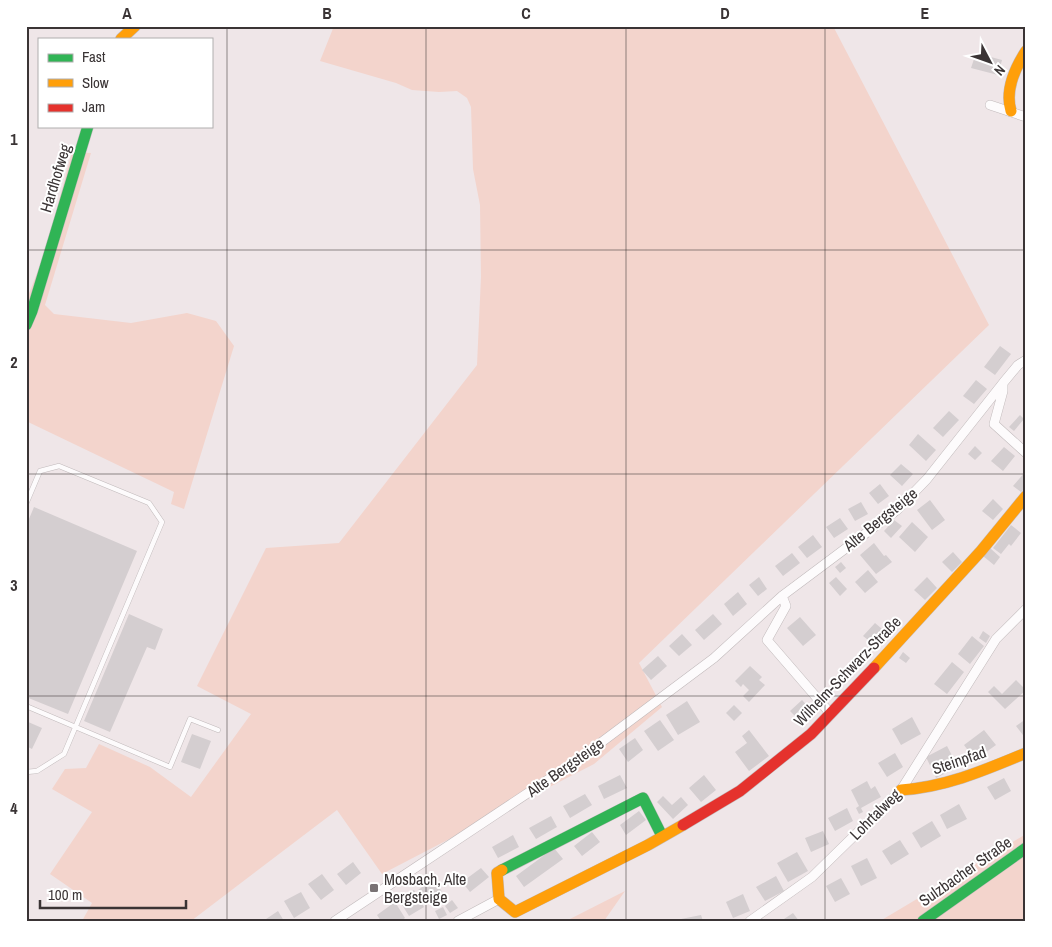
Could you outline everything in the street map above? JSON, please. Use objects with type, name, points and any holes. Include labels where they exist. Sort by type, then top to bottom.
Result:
[{"type":"street","points":[[122,38],[135,26]]},
{"type":"street","points":[[1011,111],[1009,107],[1010,89],[1020,59],[1026,51]]},
{"type":"street","points":[[990,105],[1026,117]]},
{"type":"street","name":"Hardhofweg","points":[[26,325],[35,302],[87,128]]},
{"type":"street","name":"Alte Bergsteige","points":[[336,921],[579,759],[714,658],[782,596],[897,510],[927,479],[1003,383],[1026,360]]},
{"type":"street","points":[[1003,383],[1003,391],[994,424],[1026,453]]},
{"type":"street","name":"Wilhelm-Schwarz-Straße","points":[[499,899],[515,912],[662,836],[740,792],[810,734],[877,665],[981,551],[1026,496]]},
{"type":"street","points":[[782,596],[786,606],[767,640],[830,713]]},
{"type":"street","name":"Lohrtalweg","points":[[750,921],[812,876],[900,790],[996,639],[1026,609]]},
{"type":"street","name":"Steinpfad","points":[[900,790],[912,790],[947,784],[1026,753]]},
{"type":"street","points":[[458,921],[499,899],[497,873],[643,798],[662,836]]},
{"type":"street","name":"Sulzbacher Straße","points":[[923,921],[1026,848]]},
{"type":"lane","points":[[26,504],[40,471],[59,466],[149,503],[162,522],[64,754],[37,771],[26,772]]},
{"type":"lane","points":[[26,706],[170,766],[190,719],[218,730]]},
{"type":"shaded area","points":[[334,26],[833,26],[989,325],[639,663],[662,707],[594,764],[382,874],[337,810],[191,921],[82,921],[92,903],[50,874],[92,812],[52,789],[65,769],[86,768],[99,744],[150,767],[191,797],[251,714],[197,686],[266,548],[339,543],[477,365],[481,277],[480,205],[473,169],[471,107],[467,98],[457,91],[412,90],[396,83],[320,61]]},
{"type":"shaded area","points":[[72,152],[91,153],[45,305],[54,314],[131,323],[187,313],[216,321],[234,346],[184,509],[171,504],[174,492],[26,421],[26,301],[45,253]]},
{"type":"shaded area","points":[[1026,834],[1026,921],[880,921]]},
{"type":"shaded area","points":[[625,891],[604,921],[566,921]]},
{"type":"building","points":[[976,53],[1002,60],[998,75],[971,68]]},
{"type":"building","points":[[1000,346],[1011,354],[995,375],[984,367]]},
{"type":"building","points":[[976,380],[987,389],[974,404],[963,396]]},
{"type":"building","points":[[949,411],[959,420],[943,437],[933,428]]},
{"type":"building","points":[[1020,415],[1024,419],[1014,431],[1009,427]]},
{"type":"building","points":[[918,434],[936,450],[926,461],[909,445]]},
{"type":"building","points":[[975,446],[982,453],[975,460],[968,454]]},
{"type":"building","points":[[1004,447],[1015,456],[1003,471],[991,461]]},
{"type":"building","points":[[901,464],[913,474],[902,486],[890,475]]},
{"type":"building","points":[[1026,471],[1026,487],[1021,492],[1013,486]]},
{"type":"building","points":[[880,484],[889,496],[878,504],[869,493]]},
{"type":"building","points":[[993,499],[1003,509],[993,520],[982,511]]},
{"type":"building","points":[[930,500],[945,520],[932,530],[917,510]]},
{"type":"building","points":[[861,502],[868,514],[855,521],[848,509]]},
{"type":"building","points":[[34,507],[137,551],[68,714],[26,697],[26,526]]},
{"type":"building","points":[[840,518],[848,529],[834,538],[826,527]]},
{"type":"building","points":[[894,520],[902,526],[891,538],[884,531]]},
{"type":"building","points":[[912,522],[928,537],[915,552],[899,537]]},
{"type":"building","points":[[1011,525],[1021,533],[1011,546],[1009,544],[1001,554],[993,548]]},
{"type":"building","points":[[813,535],[822,547],[807,558],[798,547]]},
{"type":"building","points":[[874,543],[884,556],[886,555],[892,562],[876,574],[860,555]]},
{"type":"building","points":[[990,548],[1000,557],[994,565],[983,556]]},
{"type":"building","points":[[953,552],[962,562],[952,572],[942,562]]},
{"type":"building","points":[[792,553],[800,563],[783,576],[775,566]]},
{"type":"building","points":[[841,562],[846,568],[840,573],[835,567]]},
{"type":"building","points":[[868,570],[878,582],[865,593],[855,582]]},
{"type":"building","points":[[759,577],[767,589],[758,596],[749,585]]},
{"type":"building","points":[[836,577],[847,589],[840,596],[829,583]]},
{"type":"building","points":[[927,577],[937,588],[925,600],[914,590]]},
{"type":"building","points":[[738,592],[747,604],[733,616],[724,604]]},
{"type":"building","points":[[129,614],[163,629],[155,650],[147,647],[110,732],[84,721]]},
{"type":"building","points":[[713,614],[722,624],[704,640],[695,630]]},
{"type":"building","points":[[800,617],[816,635],[803,646],[787,628]]},
{"type":"building","points":[[875,623],[888,634],[877,647],[863,636]]},
{"type":"building","points":[[983,631],[990,636],[986,643],[979,638]]},
{"type":"building","points":[[682,634],[692,645],[679,656],[669,646]]},
{"type":"building","points":[[972,636],[984,646],[970,664],[958,654]]},
{"type":"building","points":[[903,652],[910,658],[906,663],[899,658]]},
{"type":"building","points":[[658,656],[667,666],[651,680],[642,670]]},
{"type":"building","points":[[952,662],[964,672],[947,694],[934,684]]},
{"type":"building","points":[[750,666],[762,677],[759,680],[765,685],[749,702],[743,696],[749,690],[743,684],[741,687],[735,681]]},
{"type":"building","points":[[1016,680],[1026,690],[1005,709],[988,692],[994,686],[1002,694]]},
{"type":"building","points":[[802,700],[813,712],[802,723],[790,711]]},
{"type":"building","points":[[687,701],[700,722],[678,735],[666,715]]},
{"type":"building","points":[[734,705],[742,713],[734,721],[726,713]]},
{"type":"building","points":[[912,717],[921,734],[901,745],[892,729]]},
{"type":"building","points":[[1026,719],[1026,739],[1016,726]]},
{"type":"building","points":[[660,720],[674,740],[658,751],[644,731]]},
{"type":"building","points":[[26,721],[42,728],[32,749],[26,746]]},
{"type":"building","points":[[749,730],[769,756],[749,771],[735,752],[747,743],[742,736]]},
{"type":"building","points":[[984,730],[996,745],[975,760],[964,745]]},
{"type":"building","points":[[192,734],[211,741],[200,769],[181,762]]},
{"type":"building","points":[[635,738],[643,750],[628,762],[619,749]]},
{"type":"building","points":[[947,746],[958,767],[936,778],[926,757]]},
{"type":"building","points":[[895,753],[903,767],[887,777],[878,763]]},
{"type":"building","points":[[620,775],[627,788],[604,799],[598,786]]},
{"type":"building","points":[[704,775],[716,790],[701,802],[689,788]]},
{"type":"building","points":[[1004,778],[1011,791],[995,800],[987,787]]},
{"type":"building","points":[[867,781],[871,789],[875,786],[881,797],[861,808],[863,812],[859,814],[856,808],[859,806],[851,790]]},
{"type":"building","points":[[585,794],[592,805],[570,818],[563,806]]},
{"type":"building","points":[[663,796],[672,805],[681,797],[688,805],[673,819],[657,802]]},
{"type":"building","points":[[959,804],[967,819],[947,829],[940,815]]},
{"type":"building","points":[[847,808],[853,821],[835,831],[828,818]]},
{"type":"building","points":[[639,811],[646,820],[626,835],[620,825]]},
{"type":"building","points":[[551,816],[557,827],[536,839],[529,828]]},
{"type":"building","points":[[932,821],[941,836],[921,848],[912,833]]},
{"type":"building","points":[[823,831],[829,844],[811,852],[805,838]]},
{"type":"building","points":[[592,832],[600,842],[582,856],[574,846]]},
{"type":"building","points":[[513,835],[519,847],[498,858],[492,847]]},
{"type":"building","points":[[900,840],[909,854],[891,865],[882,851]]},
{"type":"building","points":[[554,848],[563,859],[524,887],[516,876]]},
{"type":"building","points":[[797,852],[808,871],[788,882],[777,863]]},
{"type":"building","points":[[867,858],[877,878],[861,886],[851,866]]},
{"type":"building","points":[[353,862],[361,873],[346,885],[337,874]]},
{"type":"building","points":[[481,868],[489,877],[470,892],[462,882]]},
{"type":"building","points":[[322,874],[334,890],[321,900],[308,884]]},
{"type":"building","points":[[776,876],[784,891],[765,901],[756,887]]},
{"type":"building","points":[[841,878],[850,894],[835,902],[826,886]]},
{"type":"building","points":[[433,879],[443,893],[427,904],[418,890]]},
{"type":"building","points":[[414,890],[424,907],[409,916],[399,900]]},
{"type":"building","points":[[301,892],[310,908],[294,918],[284,901]]},
{"type":"building","points":[[743,894],[750,911],[733,918],[726,902]]},
{"type":"building","points":[[452,900],[458,908],[450,913],[445,906]]},
{"type":"building","points":[[395,902],[405,918],[401,921],[381,921],[377,915]]},
{"type":"building","points":[[443,907],[447,915],[439,919],[435,911]]},
{"type":"building","points":[[278,911],[284,921],[263,921]]},
{"type":"building","points":[[793,913],[799,921],[781,921]]},
{"type":"building","points":[[701,915],[703,921],[676,921],[676,920]]},
{"type":"traffic: fast","points":[[26,325],[32,311],[87,128]]},
{"type":"traffic: fast","points":[[502,870],[643,798],[662,836]]},
{"type":"traffic: fast","points":[[923,921],[1026,848]]},
{"type":"traffic: slow","points":[[122,38],[135,26]]},
{"type":"traffic: slow","points":[[1011,111],[1009,103],[1010,88],[1018,65],[1026,51]]},
{"type":"traffic: slow","points":[[874,668],[981,551],[1026,496]]},
{"type":"traffic: slow","points":[[901,790],[950,781],[1026,753]]},
{"type":"traffic: slow","points":[[502,870],[497,873],[499,899],[515,912],[648,845],[683,825]]},
{"type":"traffic: jam","points":[[683,825],[740,791],[811,734],[874,668]]},
{"type":"place","name":"Mosbach, Alte Bergsteige","points":[[374,888]]}]
